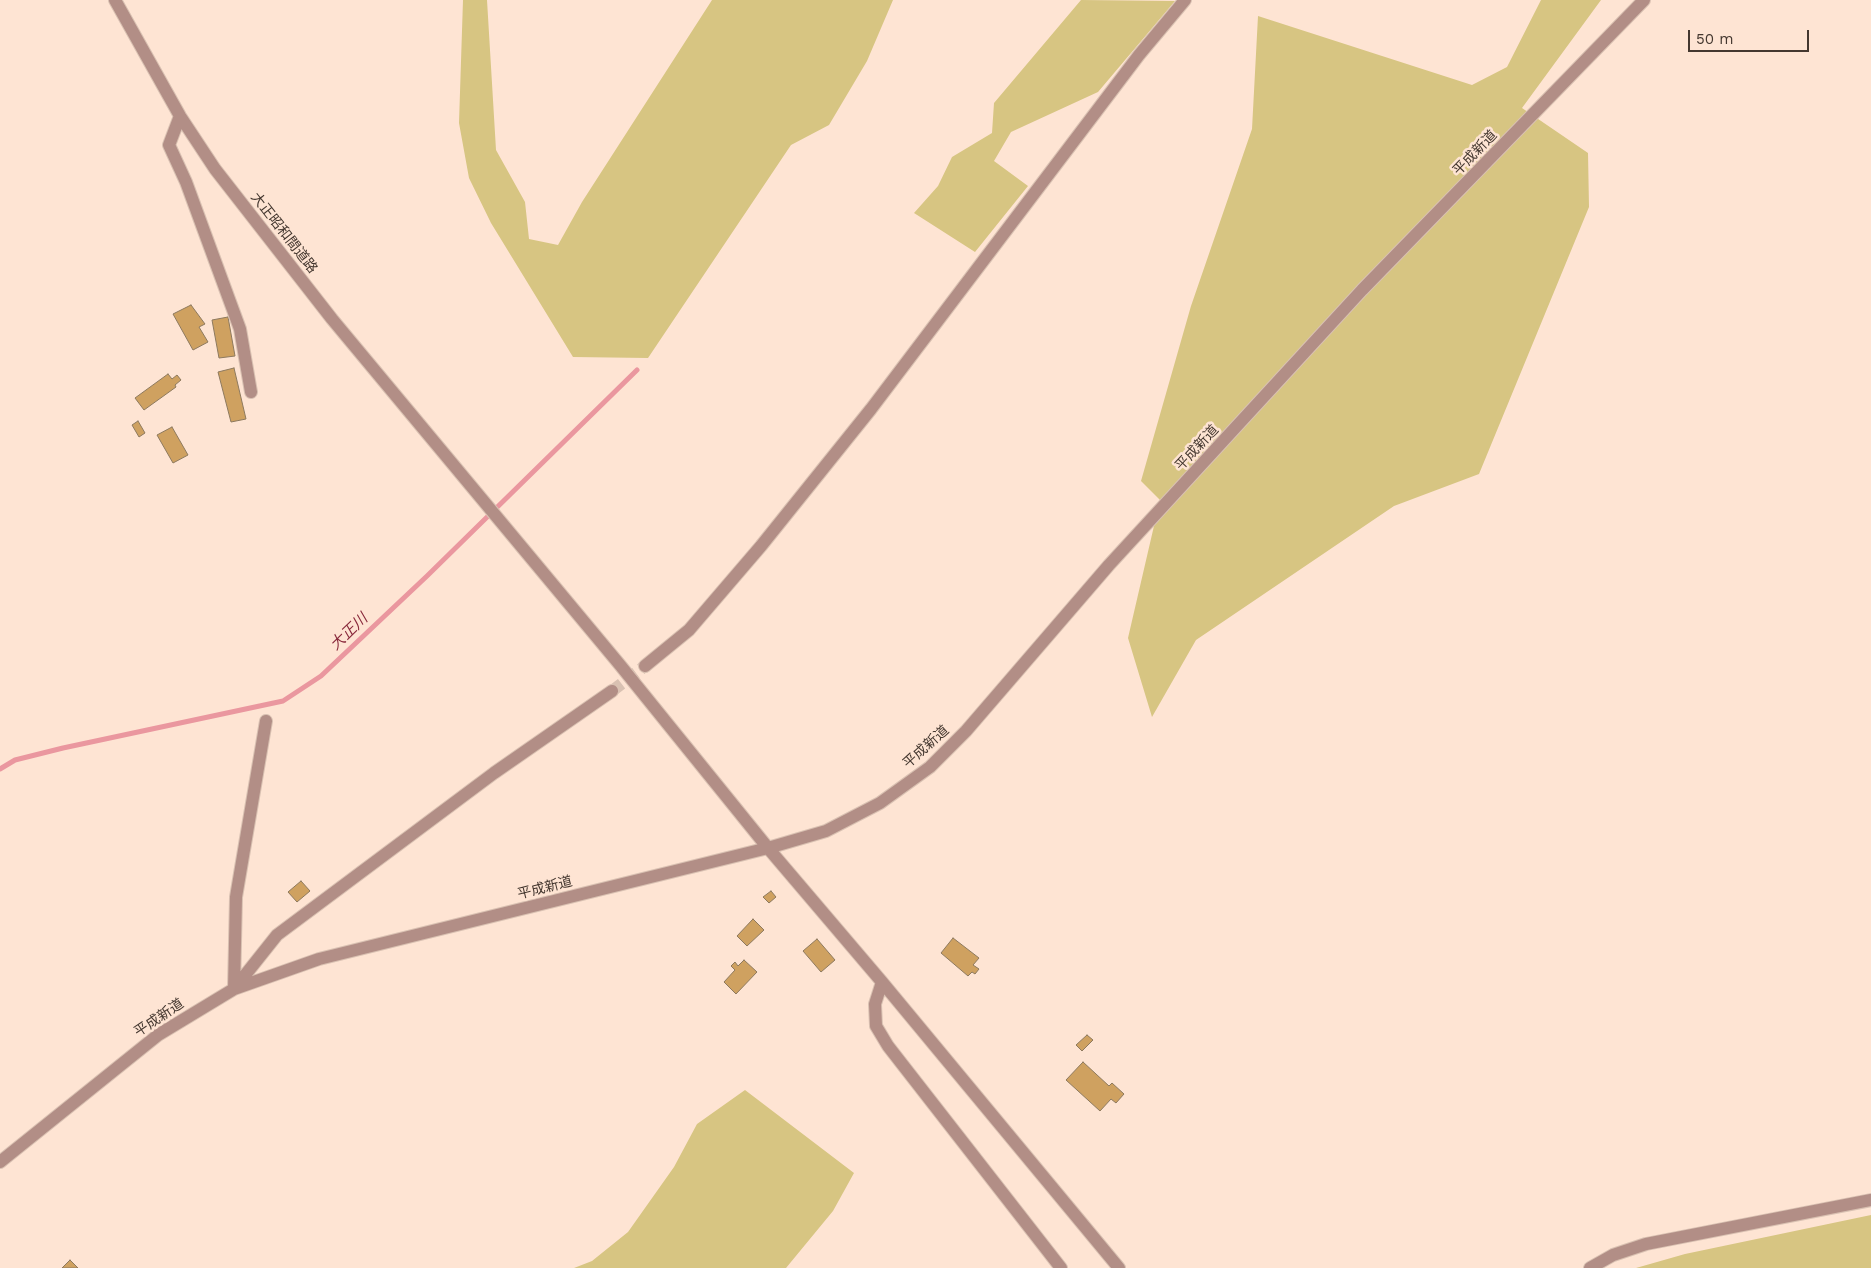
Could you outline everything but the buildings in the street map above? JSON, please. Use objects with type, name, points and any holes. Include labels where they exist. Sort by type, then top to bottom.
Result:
[{"type":"street","name":"大正昭和間道路","points":[[115,0],[180,116],[216,169],[332,319],[526,551],[768,848],[882,982],[1119,1268]]},
{"type":"street","points":[[645,666],[690,630],[761,546],[871,409],[1139,56],[1185,0]]},
{"type":"street","name":"平成新道","points":[[0,1162],[158,1035],[234,988],[319,959],[826,832],[880,804],[930,767],[966,731],[1109,564],[1356,297],[1644,0]]},
{"type":"street","points":[[180,116],[169,146],[186,182],[240,329],[251,392]]},
{"type":"street","points":[[234,988],[277,936],[494,773],[612,691]]},
{"type":"street","points":[[234,988],[236,898],[266,721]]},
{"type":"street","points":[[882,982],[875,1004],[876,1026],[888,1046],[1061,1268]]},
{"type":"street","points":[[1590,1268],[1613,1255],[1646,1244],[1871,1200]]},
{"type":"shaded area","points":[[463,0],[487,0],[496,150],[525,202],[529,239],[558,245],[582,202],[712,0],[893,0],[867,61],[829,125],[791,145],[648,358],[573,357],[491,223],[469,178],[459,123]]},
{"type":"shaded area","points":[[1081,0],[1175,1],[1098,92],[1011,132],[994,161],[1028,186],[975,252],[914,213],[938,186],[952,157],[992,133],[994,103]]},
{"type":"shaded area","points":[[1541,0],[1601,0],[1522,108],[1588,153],[1589,207],[1479,474],[1394,506],[1196,640],[1152,717],[1128,638],[1160,500],[1141,481],[1191,306],[1252,129],[1258,16],[1472,85],[1507,67]]},
{"type":"shaded area","points":[[745,1090],[854,1173],[833,1211],[786,1268],[574,1268],[592,1261],[628,1232],[674,1167],[697,1124]]},
{"type":"shaded area","points":[[1871,1215],[1871,1268],[1636,1268],[1685,1254]]},
{"type":"waterway","name":"大正川","points":[[0,769],[15,760],[63,748],[283,701],[321,676],[427,576],[637,370]]},
{"type":"tunnel","points":[[612,691],[645,666]]}]
